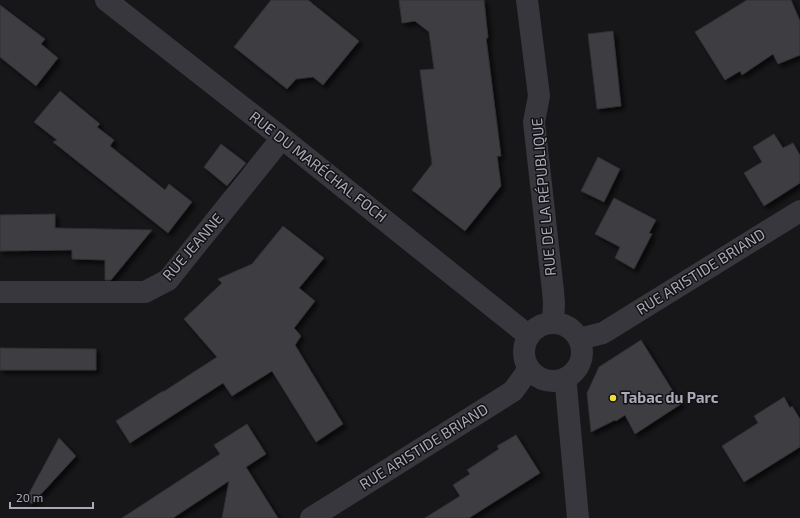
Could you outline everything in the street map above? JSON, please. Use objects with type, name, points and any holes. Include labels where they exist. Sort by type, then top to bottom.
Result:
[{"type":"street","name":"RUE DU MARÉCHAL FOCH","points":[[106,0],[282,138],[529,336]]},
{"type":"street","name":"RUE DE LA RÉPUBLIQUE","points":[[527,0],[539,96],[534,122],[553,291],[553,323]]},
{"type":"street","name":"RUE JEANNE","points":[[0,292],[144,292],[168,280],[282,138]]},
{"type":"street","name":"RUE ARISTIDE BRIAND","points":[[579,340],[603,333],[800,211]]},
{"type":"street","points":[[553,323],[568,328],[574,333],[579,340],[582,355],[580,363],[570,375],[564,379],[554,381],[545,380],[536,376],[529,369],[525,361],[524,352],[525,343],[536,329],[553,323]]},
{"type":"street","name":"RUE ARISTIDE BRIAND","points":[[312,518],[513,391],[529,369]]},
{"type":"street","points":[[564,379],[566,386],[578,518]]},
{"type":"building","points":[[271,0],[308,0],[359,41],[323,85],[313,77],[296,79],[287,89],[234,47]]},
{"type":"building","points":[[399,0],[484,0],[488,38],[486,38],[501,156],[497,156],[501,186],[465,231],[412,190],[432,164],[420,70],[434,69],[429,32],[415,21],[402,23]]},
{"type":"building","points":[[747,0],[791,0],[800,21],[800,55],[778,64],[773,54],[742,75],[740,71],[725,80],[695,32]]},
{"type":"building","points":[[0,5],[45,39],[41,44],[58,58],[36,86],[0,57]]},
{"type":"building","points":[[613,31],[621,106],[597,109],[588,34]]},
{"type":"building","points":[[60,91],[100,124],[97,127],[114,140],[110,146],[165,190],[169,184],[192,202],[168,233],[53,142],[57,140],[34,122]]},
{"type":"building","points":[[774,134],[783,148],[793,143],[800,155],[800,183],[764,206],[744,173],[762,162],[753,147]]},
{"type":"building","points":[[221,144],[246,163],[227,186],[204,167]]},
{"type":"building","points":[[598,157],[620,169],[604,202],[581,191]]},
{"type":"building","points":[[614,198],[656,220],[649,233],[652,234],[634,269],[615,258],[620,247],[595,234]]},
{"type":"building","points":[[55,214],[55,228],[152,230],[111,280],[105,280],[105,260],[72,259],[72,250],[0,251],[0,215]]},
{"type":"building","points":[[283,226],[324,258],[299,288],[315,301],[294,328],[301,336],[295,345],[343,424],[316,442],[272,371],[232,396],[223,383],[130,443],[116,421],[217,357],[184,319],[222,283],[218,279],[252,264]]},
{"type":"building","points":[[641,340],[681,404],[635,434],[625,415],[616,421],[615,420],[591,432],[587,393],[599,367]]},
{"type":"building","points":[[0,348],[96,349],[96,370],[0,370]]},
{"type":"building","points":[[784,397],[790,408],[792,406],[800,419],[800,447],[744,482],[722,446],[758,423],[754,416]]},
{"type":"building","points":[[247,424],[266,454],[246,467],[278,518],[222,518],[229,481],[173,518],[122,518],[220,454],[214,445]]},
{"type":"building","points":[[516,435],[540,473],[469,518],[425,518],[460,496],[453,485],[470,474],[467,470],[499,449],[497,446]]},
{"type":"building","points":[[59,438],[76,456],[32,504],[26,499]]},
{"type":"place","name":"Tabac du Parc","points":[[613,398]]}]
